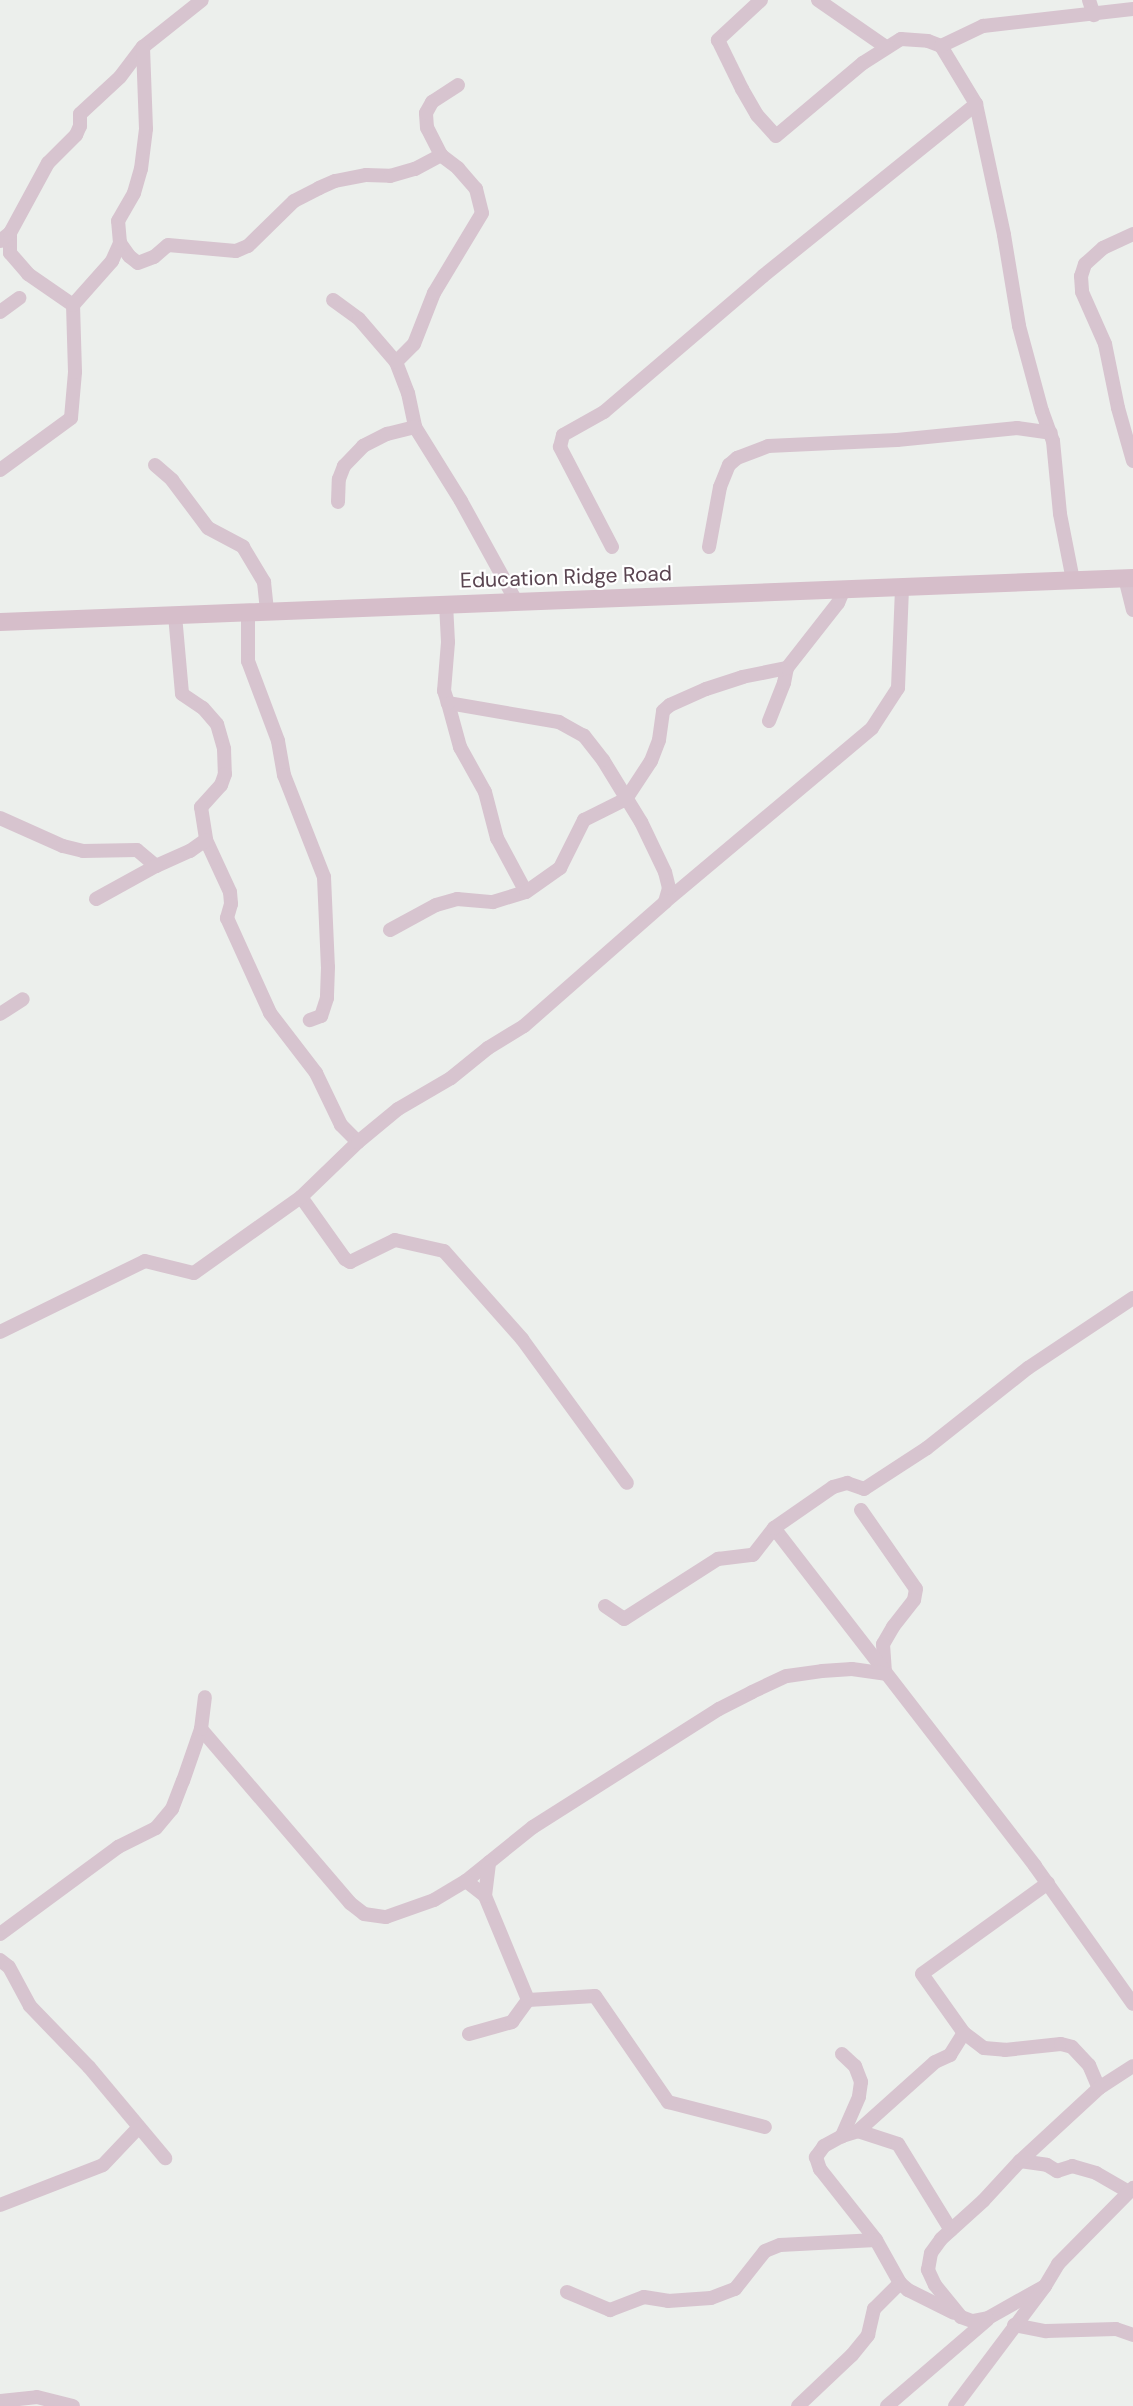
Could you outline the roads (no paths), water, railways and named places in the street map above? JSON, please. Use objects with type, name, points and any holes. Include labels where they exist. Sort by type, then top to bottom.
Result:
[{"type":"main road","name":"Education Ridge Road","points":[[0,622],[1129,578]]},
{"type":"street","points":[[73,305],[28,274],[9,253],[5,237],[42,172],[76,135],[81,126],[80,114],[120,77],[142,47],[202,0]]},
{"type":"street","points":[[761,0],[718,40],[747,98],[776,136],[837,82],[901,39],[928,41],[941,46],[976,105],[1004,235],[1019,326],[1042,411],[1051,433],[1060,514],[1073,580]]},
{"type":"street","points":[[818,0],[886,47]]},
{"type":"street","points":[[1089,0],[1094,15]]},
{"type":"street","points":[[941,46],[983,26],[1133,9]]},
{"type":"street","points":[[142,47],[144,150],[139,180],[118,222],[120,243],[129,256],[138,263],[154,257],[168,245],[236,251],[248,246],[290,205],[319,188],[335,181],[366,175],[390,176],[415,170],[441,155]]},
{"type":"street","points":[[396,362],[414,344],[434,293],[482,213],[476,189],[458,168],[441,155],[431,138],[426,113],[442,94],[458,85]]},
{"type":"street","points":[[612,547],[560,447],[563,435],[604,412],[763,276],[976,105]]},
{"type":"street","points":[[1133,234],[1102,248],[1085,264],[1081,276],[1082,292],[1105,344],[1118,408],[1133,461]]},
{"type":"street","points":[[0,470],[71,418],[75,372],[73,305],[112,261],[120,243]]},
{"type":"street","points":[[0,312],[19,298]]},
{"type":"street","points":[[333,300],[359,319],[396,362],[408,393],[415,427],[461,501],[516,601]]},
{"type":"street","points":[[338,502],[339,479],[344,466],[363,446],[387,434],[415,427]]},
{"type":"street","points":[[709,548],[720,487],[729,465],[737,458],[768,446],[897,440],[1017,428],[1051,433]]},
{"type":"street","points":[[155,465],[172,480],[208,528],[243,547],[264,582],[267,612]]},
{"type":"street","points":[[1129,578],[1133,610]]},
{"type":"street","points":[[0,1332],[145,1261],[194,1273],[301,1197],[358,1142],[398,1109],[451,1078],[488,1048],[524,1026],[665,902],[872,728],[898,688],[902,587]]},
{"type":"street","points":[[769,721],[784,683],[787,668],[838,603],[844,590]]},
{"type":"street","points":[[446,604],[448,642],[444,692],[460,747],[484,792],[497,838],[526,892]]},
{"type":"street","points":[[248,613],[248,661],[278,741],[284,775],[324,877],[327,998],[321,1016],[310,1020]]},
{"type":"street","points":[[175,615],[182,694],[203,708],[217,724],[224,749],[225,774],[221,785],[201,807],[206,840],[230,892],[231,904],[227,918],[270,1013],[316,1072],[341,1125],[358,1142]]},
{"type":"street","points":[[390,930],[416,913],[457,899],[493,902],[526,892],[560,868],[584,820],[626,799],[651,760],[663,728],[663,711],[670,705],[742,677],[787,668]]},
{"type":"street","points":[[448,704],[567,724],[584,736],[626,799],[665,872],[669,888],[665,902]]},
{"type":"street","points":[[0,818],[63,846],[83,851],[137,850],[156,866]]},
{"type":"street","points":[[96,899],[156,866],[190,851],[206,840]]},
{"type":"street","points":[[0,1014],[23,999]]},
{"type":"street","points":[[301,1197],[345,1259],[350,1262],[395,1240],[444,1251],[522,1339],[627,1483]]},
{"type":"street","points":[[605,1606],[624,1619],[718,1559],[753,1555],[774,1528],[833,1487],[847,1483],[864,1489],[927,1448],[1028,1368],[1133,1298]]},
{"type":"street","points":[[861,1510],[916,1589],[914,1600],[893,1627],[884,1644],[886,1674]]},
{"type":"street","points":[[774,1528],[1048,1883],[1133,2004]]},
{"type":"street","points":[[201,1729],[350,1903],[364,1914],[386,1917],[434,1900],[466,1881],[533,1827],[709,1715],[752,1692],[787,1676],[822,1671],[852,1669],[886,1674]]},
{"type":"street","points":[[0,1934],[118,1847],[156,1828],[172,1809],[201,1729],[205,1697]]},
{"type":"street","points":[[489,1862],[485,1896],[528,2000]]},
{"type":"street","points":[[466,1881],[485,1896]]},
{"type":"street","points":[[1048,1883],[921,1974],[964,2033],[984,2048],[1005,2050],[1061,2044],[1072,2047],[1089,2065],[1100,2088]]},
{"type":"street","points":[[0,1960],[9,1967],[30,2006],[89,2067],[165,2158]]},
{"type":"street","points":[[528,2000],[594,1996],[668,2102],[765,2127]]},
{"type":"street","points":[[469,2034],[498,2028],[512,2022],[528,2000]]},
{"type":"street","points":[[964,2033],[950,2055],[935,2062],[858,2131],[842,2136],[824,2146],[816,2157],[830,2182],[876,2240],[900,2283],[908,2290],[961,2317],[972,2321],[988,2318]]},
{"type":"street","points":[[842,2054],[855,2066],[861,2082],[859,2097],[842,2136]]},
{"type":"street","points":[[961,2317],[935,2285],[928,2270],[931,2253],[1020,2161],[1100,2088],[1133,2066]]},
{"type":"street","points":[[0,2205],[104,2165],[139,2127]]},
{"type":"street","points":[[858,2131],[897,2145],[951,2230]]},
{"type":"street","points":[[955,2406],[1045,2286],[1058,2264],[1131,2190],[1096,2173],[1072,2166],[1057,2171],[1047,2165],[1020,2161]]},
{"type":"street","points":[[567,2292],[610,2310],[644,2297],[668,2301],[711,2298],[735,2289],[765,2251],[780,2245],[876,2240]]},
{"type":"street","points":[[798,2406],[852,2355],[868,2335],[874,2309],[900,2283]]},
{"type":"street","points":[[887,2406],[988,2318],[1045,2286]]},
{"type":"street","points":[[1014,2325],[1046,2331],[1116,2329],[1133,2335]]},
{"type":"street","points":[[0,2401],[38,2397],[73,2406]]}]
